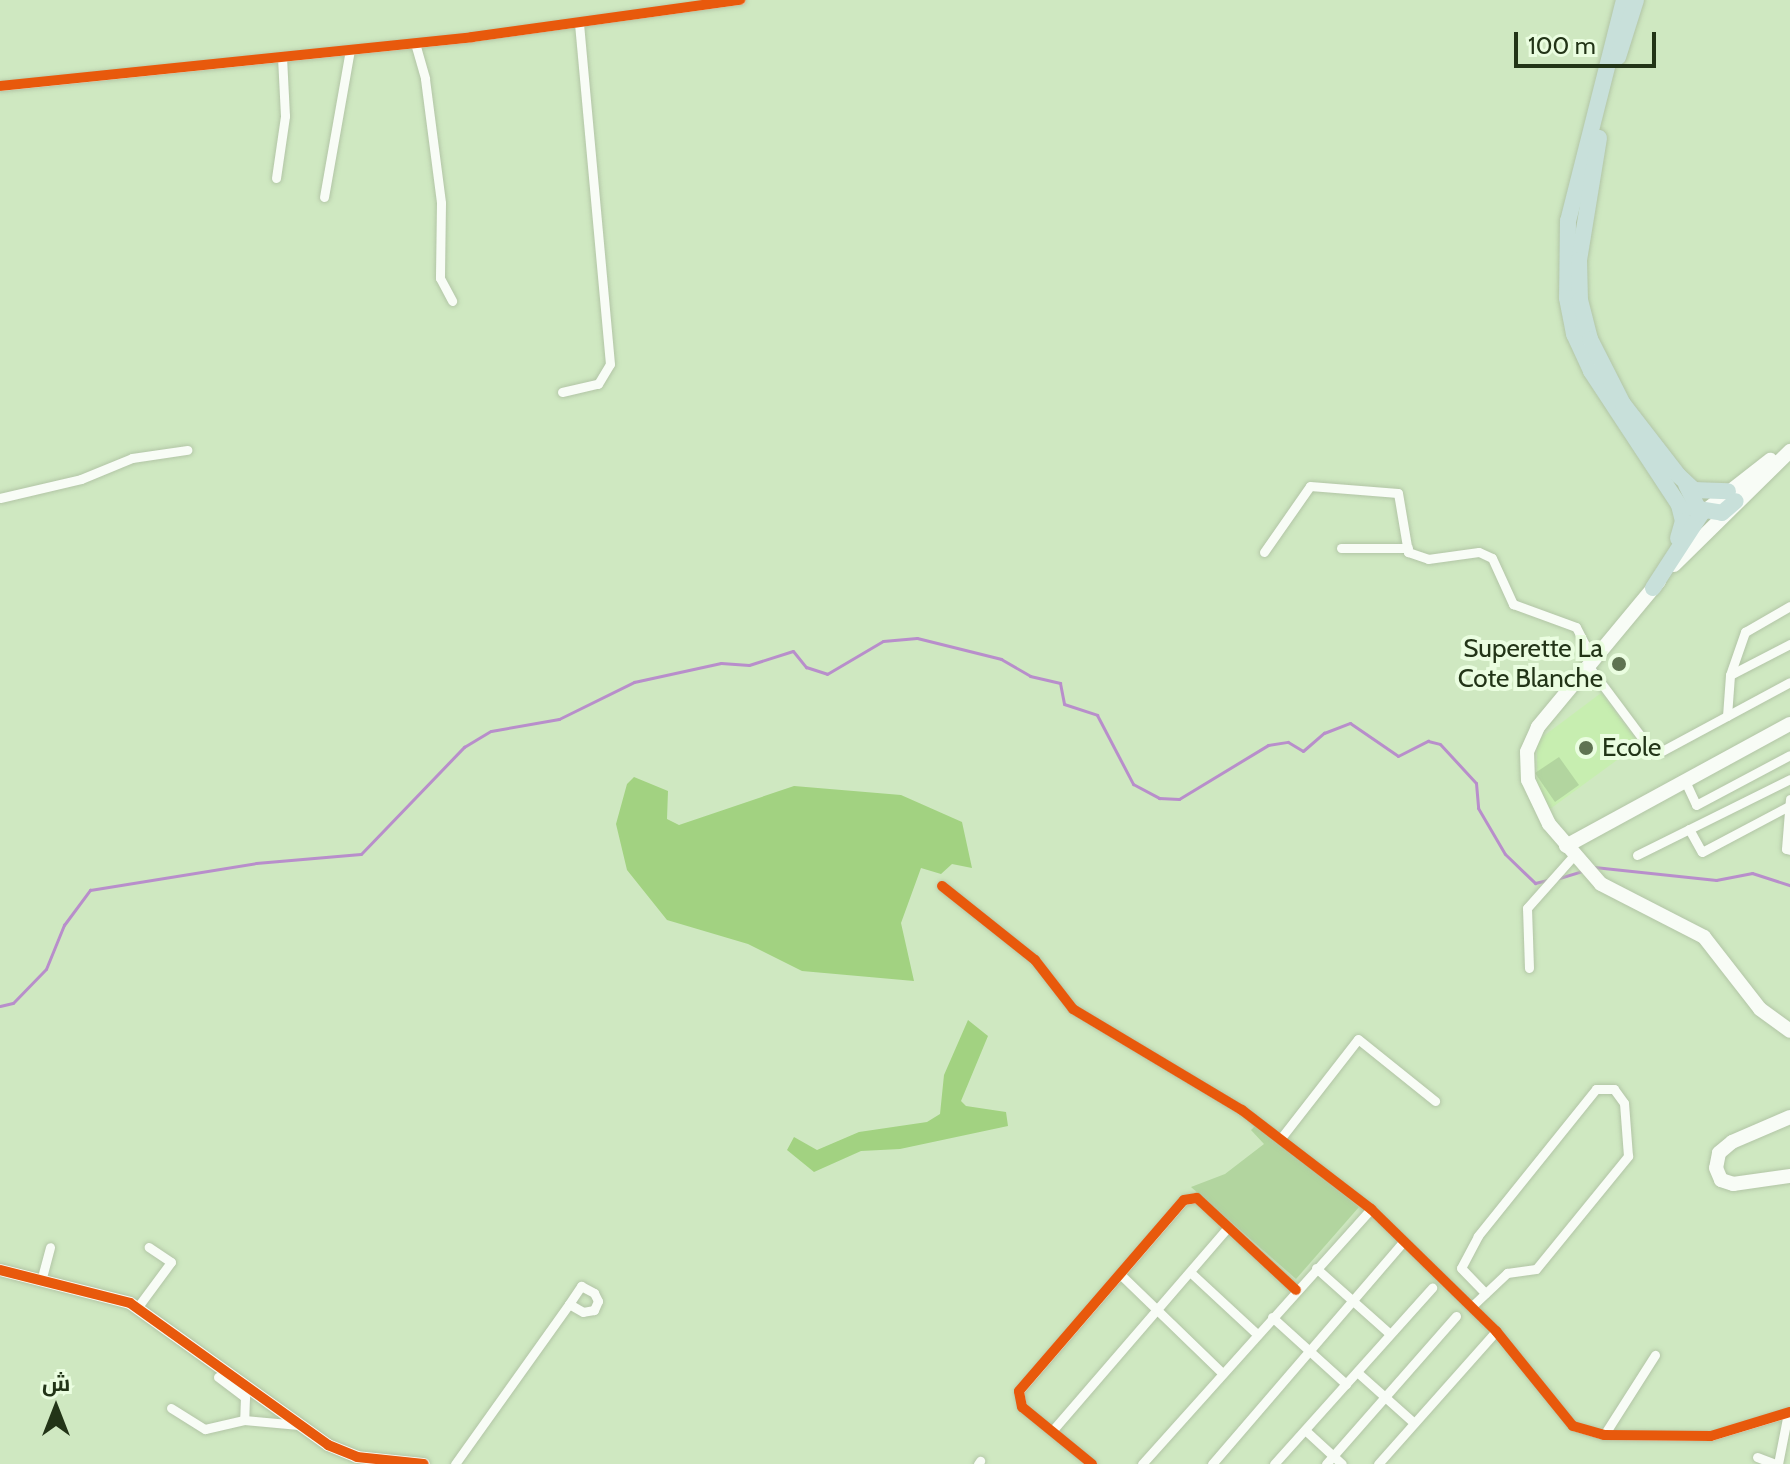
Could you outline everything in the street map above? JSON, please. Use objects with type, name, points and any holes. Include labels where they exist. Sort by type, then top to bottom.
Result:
[{"type":"highway","points":[[1624,0],[1568,221],[1567,298],[1574,334],[1591,371],[1672,492],[1683,521],[1678,538]]},
{"type":"highway","points":[[1636,0],[1582,224],[1580,300],[1590,339],[1623,404],[1678,475],[1701,514]]},
{"type":"highway","points":[[1672,492],[1701,514],[1722,513],[1732,496],[1694,490],[1678,475]]},
{"type":"highway","points":[[1653,588],[1701,514]]},
{"type":"main road","points":[[1790,448],[1732,496],[1634,608],[1538,727],[1525,763],[1533,792],[1572,857],[1601,884],[1704,937],[1760,1009],[1790,1031]]},
{"type":"main road","points":[[1634,608],[1678,538],[1701,514]]},
{"type":"main road","points":[[1572,857],[1685,781],[1790,726]]},
{"type":"main road","points":[[1790,1117],[1732,1142],[1719,1153],[1716,1168],[1721,1180],[1733,1184],[1790,1176]]},
{"type":"street","points":[[0,86],[415,43],[740,0]]},
{"type":"street","points":[[562,392],[598,384],[610,364],[579,22]]},
{"type":"street","points":[[415,43],[425,79],[441,203],[440,278],[452,301]]},
{"type":"street","points":[[324,197],[350,50]]},
{"type":"street","points":[[276,178],[285,116],[282,57]]},
{"type":"street","points":[[0,498],[81,479],[132,458],[187,450]]},
{"type":"street","points":[[1264,552],[1310,486],[1398,493],[1408,548]]},
{"type":"street","points":[[1341,548],[1408,548],[1428,559],[1462,552],[1492,558],[1513,604],[1576,627],[1589,662],[1640,735]]},
{"type":"street","points":[[1727,716],[1730,675],[1745,632],[1790,606]]},
{"type":"street","points":[[1730,675],[1790,644]]},
{"type":"street","points":[[1662,751],[1790,682]]},
{"type":"street","points":[[1685,781],[1696,805],[1790,755]]},
{"type":"street","points":[[1637,855],[1790,779]]},
{"type":"street","points":[[1689,829],[1702,852],[1789,802]]},
{"type":"street","points":[[1789,802],[1786,849],[1790,850]]},
{"type":"street","points":[[1529,968],[1527,908],[1572,857]]},
{"type":"street","points":[[942,886],[1035,960],[1073,1009],[1281,1138],[1371,1209],[1496,1331],[1573,1426],[1604,1435],[1711,1436],[1789,1413],[1777,1464],[1757,1457]]},
{"type":"street","points":[[1281,1138],[1358,1039],[1435,1101]]},
{"type":"street","points":[[1471,1307],[1507,1273],[1536,1269],[1628,1156],[1624,1103],[1614,1089],[1596,1089],[1478,1236],[1461,1268],[1485,1293]]},
{"type":"street","points":[[1092,1464],[1022,1407],[1019,1391],[1187,1198],[1197,1198],[1296,1290]]},
{"type":"street","points":[[1142,1464],[1371,1209]]},
{"type":"street","points":[[1052,1431],[1228,1227]]},
{"type":"street","points":[[1212,1464],[1404,1241]]},
{"type":"street","points":[[41,1281],[50,1247]]},
{"type":"street","points":[[137,1308],[171,1262],[149,1247]]},
{"type":"street","points":[[1316,1268],[1390,1334]]},
{"type":"street","points":[[0,1270],[137,1308],[299,1425],[357,1457],[424,1464]]},
{"type":"street","points":[[1190,1272],[1257,1334]]},
{"type":"street","points":[[1120,1274],[1222,1373]]},
{"type":"street","points":[[1274,1464],[1432,1288]]},
{"type":"street","points":[[455,1464],[569,1304]]},
{"type":"street","points":[[1330,1460],[1456,1316]]},
{"type":"street","points":[[1272,1317],[1346,1384]]},
{"type":"street","points":[[1378,1464],[1496,1331]]},
{"type":"street","points":[[1604,1435],[1655,1355]]},
{"type":"street","points":[[1357,1372],[1414,1423]]},
{"type":"street","points":[[218,1377],[245,1397],[244,1420]]},
{"type":"street","points":[[171,1408],[205,1429],[244,1420],[299,1425]]},
{"type":"street","points":[[1305,1430],[1330,1460],[1342,1464]]},
{"type":"shaded area","name":"Ecole","points":[[1601,693],[1639,744],[1550,809],[1537,786],[1537,741]]},
{"type":"shaded area","points":[[1559,757],[1579,785],[1555,802],[1535,773]]},
{"type":"shaded area","points":[[634,777],[668,791],[667,819],[679,825],[794,786],[901,795],[962,822],[972,868],[952,864],[941,874],[921,868],[901,923],[914,981],[802,971],[748,944],[667,920],[627,870],[616,824],[627,784]]},
{"type":"shaded area","points":[[968,1020],[988,1036],[961,1101],[966,1106],[1006,1112],[1008,1126],[900,1149],[861,1151],[814,1172],[787,1150],[794,1137],[817,1150],[859,1132],[927,1122],[940,1114],[944,1075]]},
{"type":"shaded area","points":[[1256,1125],[1359,1207],[1296,1279],[1191,1187],[1225,1174],[1264,1144],[1251,1130]]},
{"type":"waterway","points":[[0,1006],[13,1003],[46,969],[64,925],[90,890],[256,863],[361,854],[464,747],[491,731],[559,719],[634,682],[721,663],[749,665],[793,651],[806,667],[827,674],[883,641],[917,638],[1001,659],[1030,676],[1060,683],[1064,704],[1097,715],[1133,784],[1159,798],[1179,799],[1268,745],[1288,742],[1303,751],[1324,733],[1350,723],[1398,756],[1428,741],[1440,744],[1476,783],[1478,808],[1505,854],[1535,883],[1548,880]]},
{"type":"waterway","points":[[1594,867],[1716,880],[1752,873],[1790,885]]},
{"type":"waterway","points":[[1556,879],[1583,871]]},
{"type":"cycle path","points":[[0,86],[472,37],[740,0]]},
{"type":"cycle path","points":[[942,886],[1035,960],[1073,1009],[1242,1110],[1371,1209],[1496,1331],[1573,1426],[1604,1435],[1711,1436],[1790,1412]]},
{"type":"cycle path","points":[[1092,1464],[1022,1407],[1019,1391],[1184,1200],[1197,1198],[1296,1290]]},
{"type":"cycle path","points":[[0,1270],[130,1303],[328,1445],[357,1457],[424,1464]]},
{"type":"place","name":"Superette La Cote Blanche","points":[[1619,664]]},
{"type":"place","name":"Ecole","points":[[1586,748]]}]
